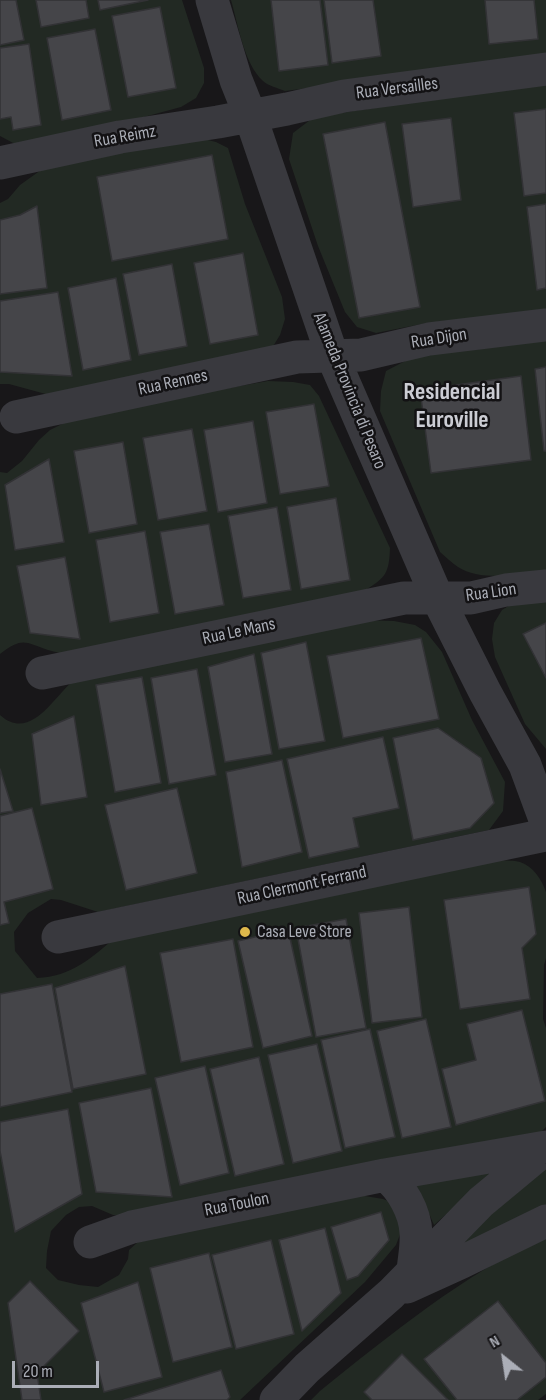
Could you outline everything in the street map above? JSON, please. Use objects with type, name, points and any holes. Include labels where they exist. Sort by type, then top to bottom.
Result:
[{"type":"street","name":"Alameda Provincia di Pesaro","points":[[212,0],[236,80],[332,355],[437,597],[485,692],[536,773],[546,822]]},
{"type":"street","name":"Rua Versailles","points":[[250,115],[345,96],[546,69]]},
{"type":"street","name":"Rua Reimz","points":[[0,163],[120,137],[250,115]]},
{"type":"street","name":"Rua Dijon","points":[[332,355],[361,355],[429,339],[546,326]]},
{"type":"street","name":"Rua Rennes","points":[[16,417],[297,357],[332,355]]},
{"type":"street","name":"Rua Lion","points":[[437,597],[471,598],[506,590],[546,586]]},
{"type":"street","name":"Rua Le Mans","points":[[42,673],[404,598],[437,597]]},
{"type":"street","name":"Rua Clermont Ferrand","points":[[58,937],[546,835]]},
{"type":"street","name":"Rua Toulon","points":[[90,1242],[132,1227],[385,1175],[546,1148]]},
{"type":"street","points":[[276,1400],[307,1368],[402,1282],[481,1202],[546,1148]]},
{"type":"street","points":[[385,1175],[393,1182],[410,1208],[416,1232],[402,1282]]},
{"type":"street","points":[[402,1282],[462,1262],[546,1221]]},
{"type":"shaded area","points":[[0,0],[182,0],[204,68],[204,83],[196,98],[181,107],[92,131],[15,144],[0,136]]},
{"type":"shaded area","points":[[231,0],[546,0],[546,58],[285,91],[270,86],[256,74],[246,54]]},
{"type":"shaded area","points":[[546,82],[546,311],[427,323],[376,333],[357,327],[345,312],[318,246],[289,159],[293,133],[314,117]]},
{"type":"shaded area","points":[[204,139],[228,148],[245,204],[282,297],[285,319],[280,335],[272,348],[53,396],[9,384],[0,384],[0,203],[8,199],[20,185],[41,170],[75,158]]},
{"type":"shaded area","points":[[546,341],[546,572],[489,576],[467,572],[440,552],[380,411],[381,391],[386,371],[409,359],[449,350]]},
{"type":"shaded area","points":[[268,381],[310,385],[319,396],[390,548],[384,576],[361,593],[67,655],[28,643],[19,643],[0,654],[0,472],[7,473],[22,461],[50,430],[68,421],[133,405]]},
{"type":"shaded area","points":[[546,599],[546,749],[525,724],[495,657],[492,639],[494,623],[502,610],[513,603]]},
{"type":"shaded area","points":[[362,620],[394,621],[415,625],[426,632],[442,652],[472,720],[505,782],[503,811],[489,830],[98,912],[51,899],[28,913],[14,932],[15,951],[37,978],[49,977],[81,964],[117,936],[500,860],[520,862],[536,874],[546,892],[543,1019],[546,1028],[546,1127],[541,1132],[127,1215],[113,1215],[92,1206],[79,1207],[66,1215],[51,1231],[46,1268],[58,1280],[98,1287],[119,1275],[128,1259],[129,1250],[139,1241],[347,1193],[393,1203],[404,1224],[396,1245],[365,1282],[240,1400],[0,1400],[0,715],[11,722],[31,721],[49,707],[72,682]]},
{"type":"shaded area","points":[[546,1168],[546,1206],[444,1254]]},
{"type":"shaded area","points":[[494,1172],[434,1225],[424,1202],[407,1184]]},
{"type":"shaded area","points":[[546,1236],[546,1394],[538,1400],[311,1400],[428,1307],[486,1269]]},
{"type":"building","points":[[0,0],[16,0],[24,40],[0,45]]},
{"type":"building","points":[[36,0],[86,0],[89,18],[41,27]]},
{"type":"building","points":[[98,0],[148,0],[100,10]]},
{"type":"building","points":[[271,0],[320,0],[328,65],[279,71]]},
{"type":"building","points":[[324,0],[373,0],[381,56],[332,63]]},
{"type":"building","points":[[485,0],[534,0],[538,39],[489,44]]},
{"type":"building","points":[[160,7],[176,88],[128,97],[112,16]]},
{"type":"building","points":[[95,29],[111,110],[62,120],[47,38]]},
{"type":"building","points":[[29,44],[41,125],[13,130],[11,117],[0,119],[0,48]]},
{"type":"building","points":[[546,109],[546,193],[524,196],[514,113]]},
{"type":"building","points":[[451,118],[461,200],[413,207],[402,124]]},
{"type":"building","points":[[385,122],[420,307],[359,318],[323,134]]},
{"type":"building","points":[[212,155],[228,239],[112,261],[97,177]]},
{"type":"building","points":[[546,204],[546,288],[537,290],[527,207]]},
{"type":"building","points":[[37,206],[47,288],[0,294],[0,220],[20,215]]},
{"type":"building","points":[[243,253],[258,335],[210,344],[194,263]]},
{"type":"building","points":[[172,264],[187,346],[139,355],[123,274]]},
{"type":"building","points":[[116,278],[131,360],[83,370],[68,288]]},
{"type":"building","points":[[58,292],[72,376],[0,372],[0,301]]},
{"type":"building","points":[[546,367],[546,451],[544,451],[535,369]]},
{"type":"building","points":[[521,376],[531,460],[431,473],[420,390]]},
{"type":"building","points":[[314,404],[329,486],[280,494],[266,412]]},
{"type":"building","points":[[253,421],[267,503],[218,512],[204,430]]},
{"type":"building","points":[[192,429],[207,511],[158,520],[143,438]]},
{"type":"building","points":[[123,442],[137,524],[89,533],[74,451]]},
{"type":"building","points":[[49,459],[64,542],[15,550],[5,485]]},
{"type":"building","points":[[336,498],[350,580],[301,589],[287,507]]},
{"type":"building","points":[[277,507],[291,590],[243,598],[228,516]]},
{"type":"building","points":[[209,524],[224,605],[175,614],[160,532]]},
{"type":"building","points":[[145,531],[159,613],[110,622],[96,540]]},
{"type":"building","points":[[65,557],[80,639],[30,633],[17,566]]},
{"type":"building","points":[[546,623],[546,678],[523,634]]},
{"type":"building","points":[[421,638],[439,719],[343,738],[327,656]]},
{"type":"building","points":[[306,642],[325,741],[279,749],[261,653]]},
{"type":"building","points":[[254,654],[272,754],[225,762],[208,667]]},
{"type":"building","points":[[197,669],[216,775],[169,784],[151,678]]},
{"type":"building","points":[[142,677],[161,783],[115,792],[96,685]]},
{"type":"building","points":[[74,716],[87,797],[41,805],[32,734]]},
{"type":"building","points":[[438,728],[481,758],[494,803],[470,828],[413,840],[393,738]]},
{"type":"building","points":[[383,737],[399,808],[353,818],[359,847],[309,858],[287,759]]},
{"type":"building","points":[[282,760],[302,852],[242,867],[226,772]]},
{"type":"building","points":[[0,769],[13,811],[0,813]]},
{"type":"building","points":[[177,788],[197,873],[126,890],[105,805]]},
{"type":"building","points":[[32,808],[53,889],[4,902],[9,923],[0,925],[0,816]]},
{"type":"building","points":[[529,887],[536,934],[522,948],[530,999],[460,1009],[444,900]]},
{"type":"building","points":[[409,907],[422,1017],[372,1023],[359,913]]},
{"type":"building","points":[[346,919],[366,1028],[316,1037],[296,928]]},
{"type":"building","points":[[288,929],[312,1036],[263,1048],[238,941]]},
{"type":"building","points":[[233,939],[253,1047],[181,1062],[160,953]]},
{"type":"building","points":[[125,966],[146,1074],[73,1089],[55,988]]},
{"type":"building","points":[[52,984],[72,1092],[0,1107],[0,994]]},
{"type":"building","points":[[522,1010],[545,1101],[456,1125],[442,1069],[476,1060],[467,1024]]},
{"type":"building","points":[[426,1019],[451,1127],[402,1138],[377,1031]]},
{"type":"building","points":[[370,1029],[395,1137],[345,1148],[321,1040]]},
{"type":"building","points":[[317,1044],[342,1151],[293,1163],[268,1055]]},
{"type":"building","points":[[259,1057],[284,1164],[235,1176],[210,1069]]},
{"type":"building","points":[[205,1066],[229,1173],[180,1185],[155,1078]]},
{"type":"building","points":[[151,1088],[172,1197],[96,1192],[79,1103]]},
{"type":"building","points":[[68,1109],[82,1194],[15,1232],[0,1151],[0,1122]]},
{"type":"building","points":[[381,1212],[389,1240],[358,1276],[347,1280],[331,1227]]},
{"type":"building","points":[[325,1228],[341,1293],[302,1331],[279,1240]]},
{"type":"building","points":[[271,1240],[294,1334],[236,1349],[212,1255]]},
{"type":"building","points":[[209,1253],[232,1347],[173,1362],[150,1268]]},
{"type":"building","points":[[30,1281],[79,1331],[37,1373],[41,1400],[22,1400],[8,1303]]},
{"type":"building","points":[[138,1282],[162,1377],[104,1392],[81,1303]]},
{"type":"building","points":[[498,1301],[546,1363],[546,1377],[517,1400],[457,1400],[424,1359]]},
{"type":"building","points":[[402,1354],[448,1400],[372,1400],[364,1392]]},
{"type":"building","points":[[221,1370],[230,1397],[227,1400],[124,1400]]},
{"type":"place","name":"Casa Leve Store","points":[[245,932]]},
{"type":"district","name":"Residencial Euroville","points":[[452,407]]}]
